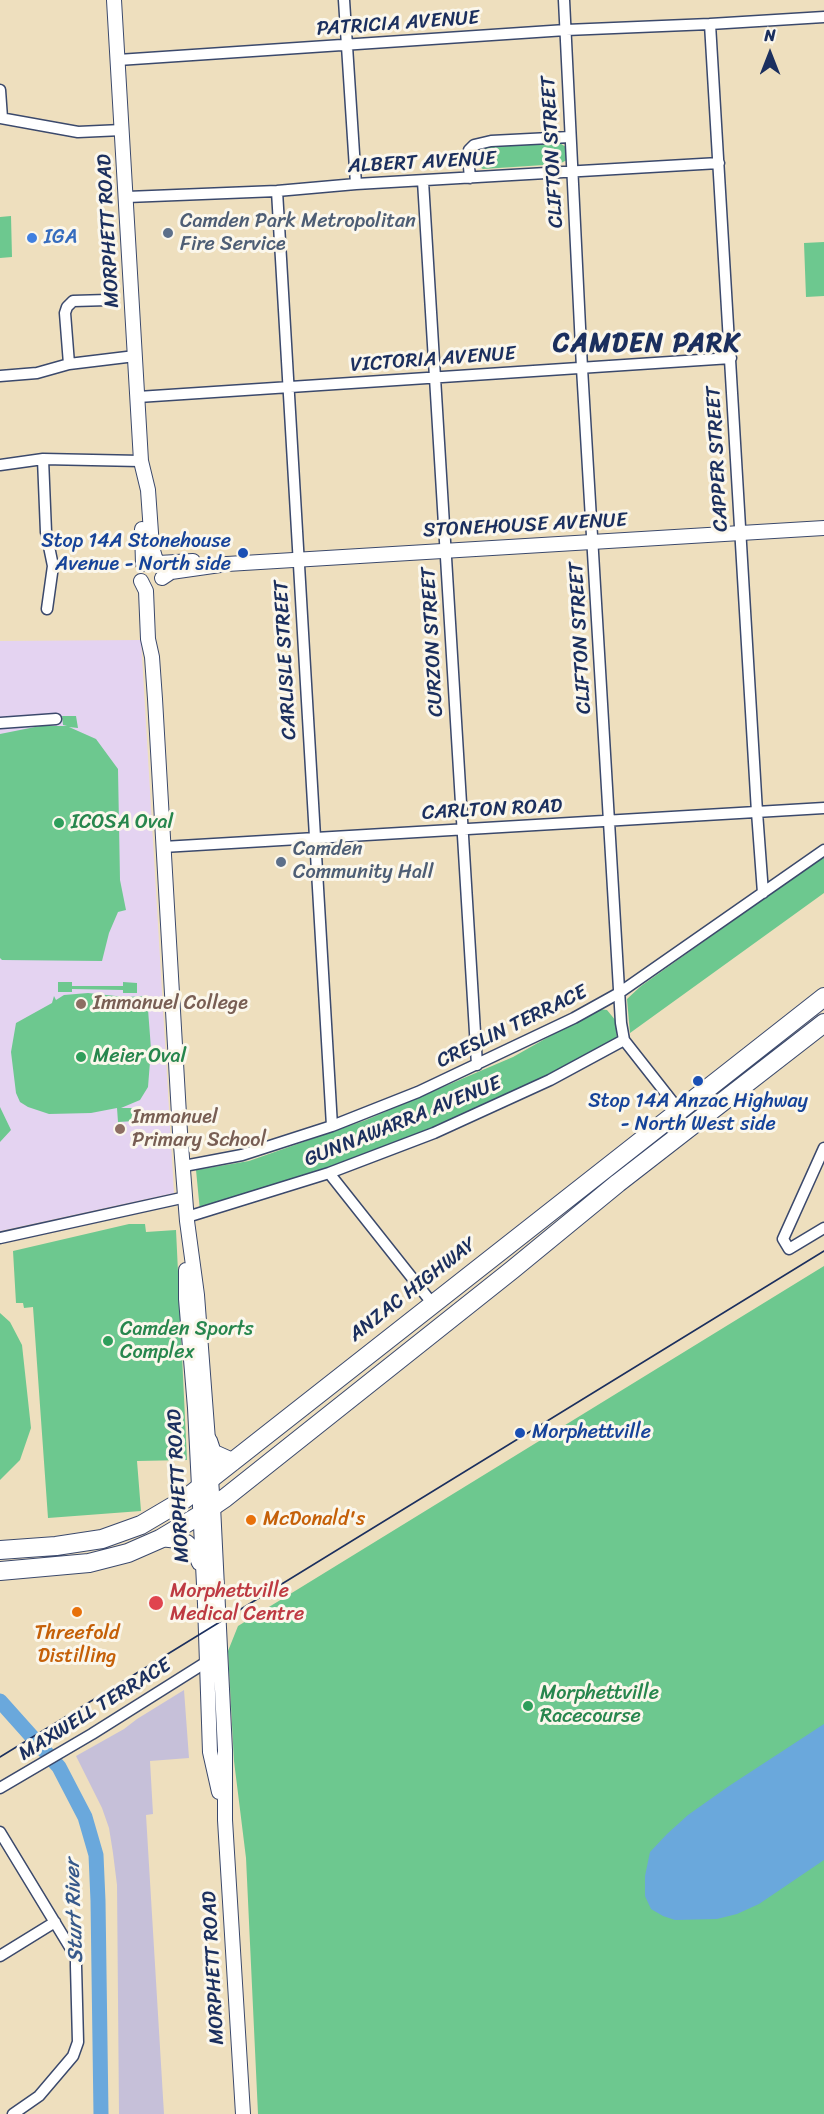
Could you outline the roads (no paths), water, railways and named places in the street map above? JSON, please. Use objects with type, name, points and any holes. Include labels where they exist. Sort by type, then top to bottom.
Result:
[{"type":"highway","name":"ANZAC HIGHWAY","points":[[0,1551],[88,1542],[118,1534],[141,1525],[205,1484],[824,997]]},
{"type":"highway","points":[[0,1571],[89,1563],[128,1553],[160,1539],[207,1511],[618,1183],[824,1023]]},
{"type":"highway","points":[[744,1060],[748,1069],[753,1072],[763,1070]]},
{"type":"highway","points":[[717,1080],[737,1076],[746,1083]]},
{"type":"highway","points":[[503,1248],[504,1257],[511,1261],[532,1253]]},
{"type":"highway","points":[[466,1277],[477,1273],[486,1274],[495,1283]]},
{"type":"highway","points":[[208,1441],[212,1453],[232,1462]]},
{"type":"highway","points":[[20,1549],[22,1570]]},
{"type":"street","name":"MORPHETT ROAD","points":[[114,0],[141,461],[148,490],[153,563]]},
{"type":"street","points":[[344,0],[356,184]]},
{"type":"street","name":"CLIFTON STREET","points":[[564,0],[582,368],[619,993],[624,1040]]},
{"type":"street","name":"PATRICIA AVENUE","points":[[118,60],[566,30],[824,17]]},
{"type":"street","name":"CAPPER STREET","points":[[710,24],[756,812],[764,892]]},
{"type":"street","points":[[0,90],[1,118],[78,132],[122,130]]},
{"type":"street","points":[[470,178],[468,156],[469,150],[474,145],[491,141],[570,136]]},
{"type":"street","name":"ALBERT AVENUE","points":[[127,197],[277,191],[356,184],[719,163]]},
{"type":"street","name":"CURZON STREET","points":[[423,181],[437,377],[477,1065]]},
{"type":"street","name":"CARLISLE STREET","points":[[277,191],[332,1126]]},
{"type":"street","points":[[69,364],[65,313],[67,307],[74,301],[108,300]]},
{"type":"street","points":[[0,376],[38,373],[69,364],[135,356]]},
{"type":"street","name":"VICTORIA AVENUE","points":[[138,397],[730,358]]},
{"type":"street","points":[[0,465],[43,459],[141,461]]},
{"type":"street","points":[[43,459],[46,532],[53,566],[46,609]]},
{"type":"street","name":"STONEHOUSE AVENUE","points":[[160,581],[171,572],[227,564],[824,528]]},
{"type":"street","name":"STONEHOUSE AVENUE","points":[[153,563],[208,561],[227,564]]},
{"type":"street","points":[[153,563],[163,568],[160,581],[150,585],[141,581],[139,572],[153,563]]},
{"type":"street","name":"MORPHETT ROAD","points":[[141,581],[146,591],[148,639],[152,657],[186,1197],[186,1299],[205,1484],[225,1750],[225,1820],[243,2114]]},
{"type":"street","name":"MORPHETT ROAD","points":[[152,657],[156,639],[154,595],[160,581]]},
{"type":"street","points":[[0,723],[56,719]]},
{"type":"street","name":"CARLTON ROAD","points":[[163,847],[824,808]]},
{"type":"street","name":"CRESLIN TERRACE","points":[[184,1166],[242,1155],[332,1126],[418,1092],[580,1015],[619,993],[824,850]]},
{"type":"street","points":[[624,1040],[679,1110]]},
{"type":"street","name":"GUNNAWARRA AVENUE","points":[[187,1219],[329,1173],[413,1142],[550,1080],[624,1040]]},
{"type":"street","points":[[824,1148],[783,1239],[789,1249],[824,1228]]},
{"type":"street","points":[[329,1173],[432,1304]]},
{"type":"street","points":[[0,1238],[186,1197]]},
{"type":"street","name":"MORPHETT ROAD","points":[[187,1219],[197,1295],[208,1441],[205,1484]]},
{"type":"street","name":"MORPHETT ROAD","points":[[207,1511],[204,1577],[210,1752],[225,1820]]},
{"type":"street","points":[[160,1539],[187,1542],[193,1548],[204,1577]]},
{"type":"street","name":"MAXWELL TERRACE","points":[[0,1788],[208,1661]]},
{"type":"street","points":[[0,1833],[76,1958],[78,2042],[74,2056],[39,2096],[13,2114]]},
{"type":"street","points":[[0,1956],[55,1922]]},
{"type":"water","points":[[824,1724],[824,1860],[759,1904],[737,1914],[717,1919],[675,1920],[651,1909],[645,1896],[645,1876],[650,1852],[688,1815]]},
{"type":"waterway","name":"Sturt River","points":[[0,1701],[59,1767],[85,1817],[96,1855],[101,2114]]},
{"type":"tram line","points":[[0,1757],[824,1251]]},
{"type":"place","name":"Camden Park Metropolitan Fire Service","points":[[168,233]]},
{"type":"place","name":"IGA","points":[[32,238]]},
{"type":"place","name":"Stop 14A Stonehouse Avenue - North side","points":[[243,553]]},
{"type":"place","name":"ICOSA Oval","points":[[59,823]]},
{"type":"place","name":"Camden Community Hall","points":[[281,862]]},
{"type":"place","name":"Immanuel College","points":[[81,1004]]},
{"type":"place","name":"Meier Oval","points":[[81,1057]]},
{"type":"place","name":"Stop 14A Anzac Highway - North West side","points":[[698,1081]]},
{"type":"place","name":"Immanuel Primary School","points":[[120,1129]]},
{"type":"place","name":"Camden Sports Complex","points":[[108,1341]]},
{"type":"place","name":"Morphettville","points":[[520,1433]]},
{"type":"place","name":"McDonald's","points":[[251,1520]]},
{"type":"place","name":"Morphettville Medical Centre","points":[[156,1603]]},
{"type":"place","name":"Threefold Distilling","points":[[77,1612]]},
{"type":"place","name":"Morphettville Racecourse","points":[[528,1706]]},
{"type":"district","name":"CAMDEN PARK","points":[[647,344]]}]
